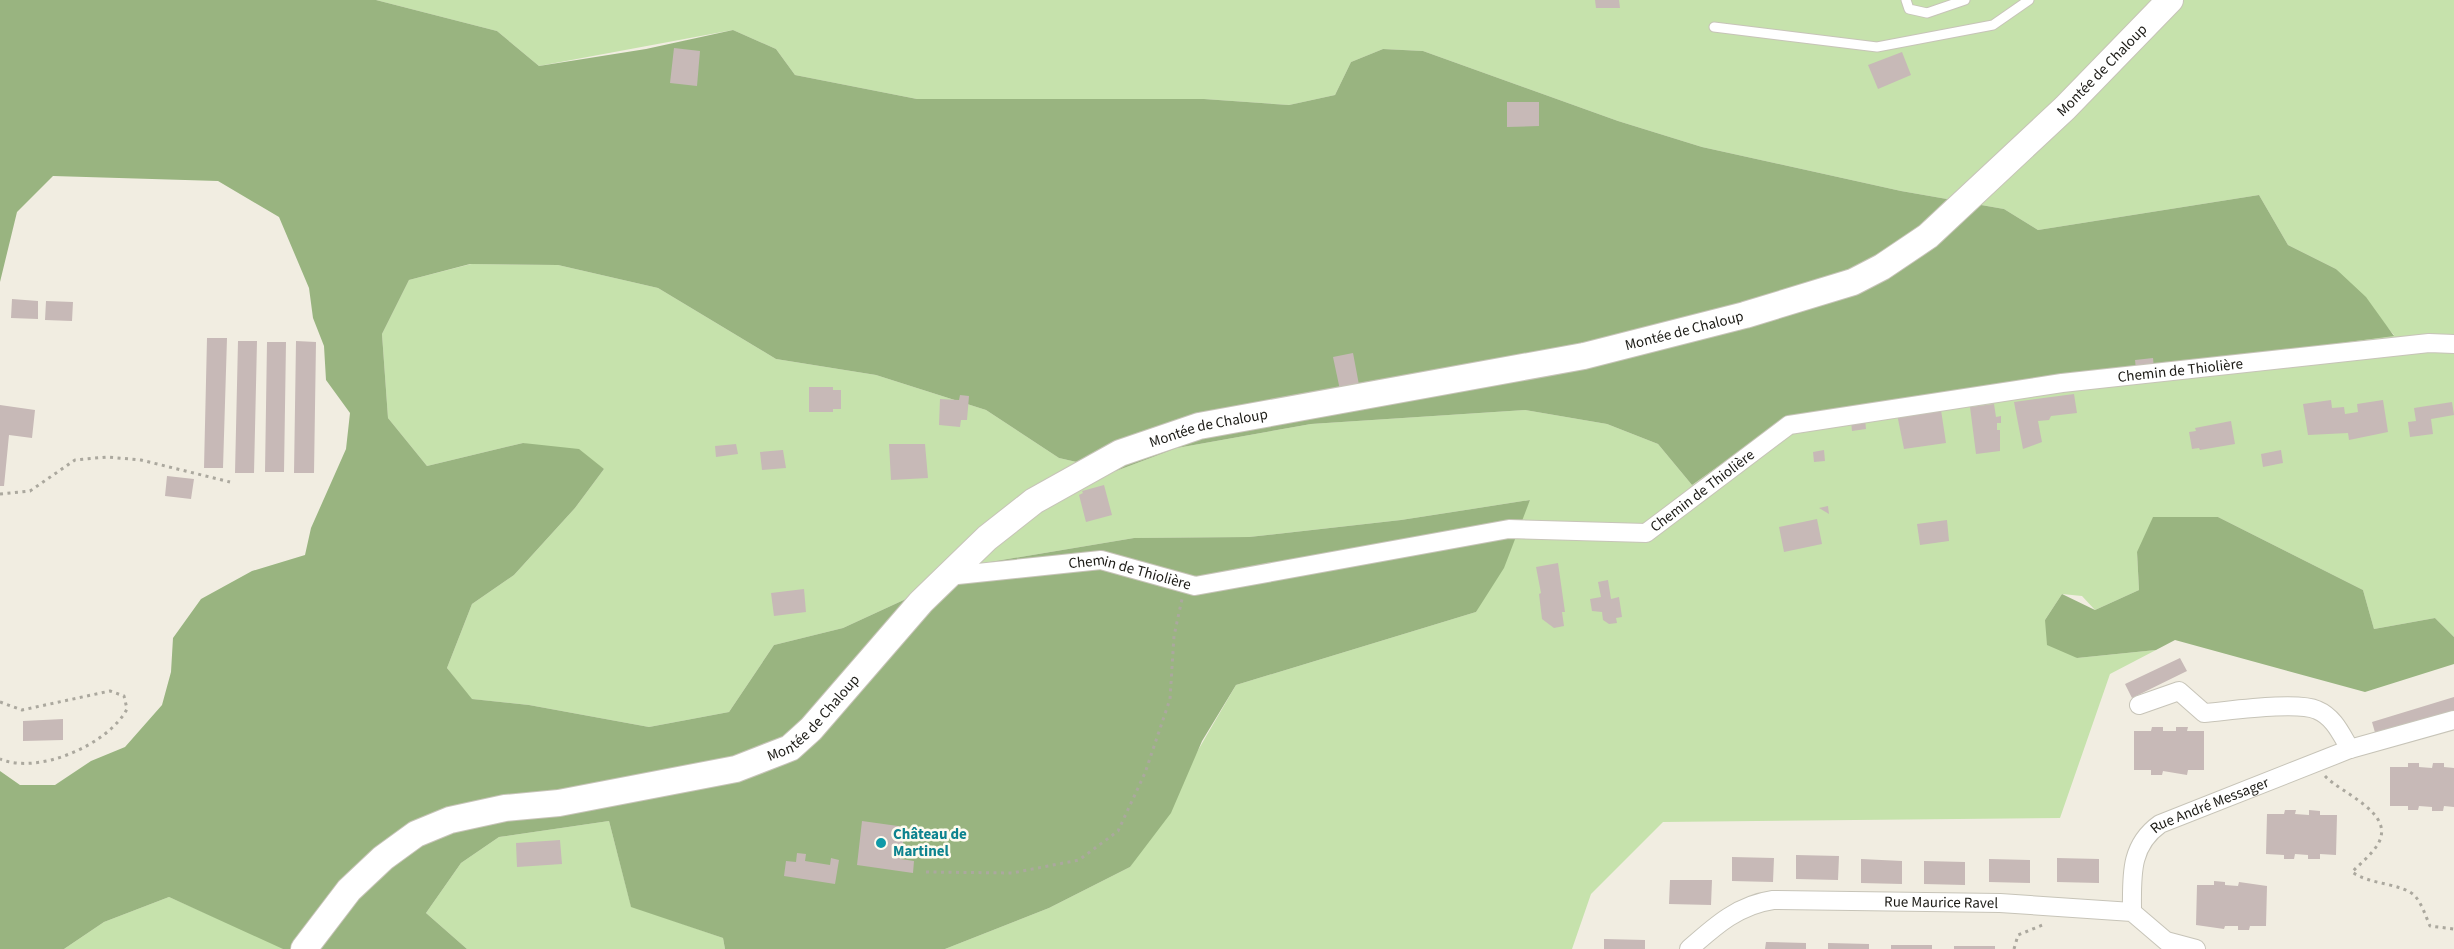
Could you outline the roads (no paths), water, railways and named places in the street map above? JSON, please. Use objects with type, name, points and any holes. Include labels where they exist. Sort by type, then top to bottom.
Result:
[{"type":"main road","name":"Montée de Chaloup","points":[[304,949],[349,890],[384,858],[416,834],[450,820],[505,808],[559,803],[736,769],[790,748],[811,729],[921,602],[987,538],[1034,501],[1120,453],[1198,426],[1584,356],[1745,315],[1853,282],[1882,267],[1928,236],[2065,108],[2170,0]]},
{"type":"street","name":"Chemin de Thiolière","points":[[948,576],[1101,560],[1195,586],[1509,529],[1646,533],[1788,425],[2062,383],[2429,343],[2454,344]]},
{"type":"street","points":[[2139,705],[2179,691],[2204,713],[2296,707],[2316,709],[2332,720],[2350,749]]},
{"type":"street","name":"Rue André Messager","points":[[2132,912],[2134,863],[2138,846],[2146,834],[2182,813],[2350,749],[2454,720]]},
{"type":"street","name":"Rue Maurice Ravel","points":[[1689,949],[1736,911],[1754,903],[1773,900],[2000,903],[2132,912]]},
{"type":"street","points":[[2132,912],[2166,941],[2196,949]]},
{"type":"lane","points":[[1906,0],[1909,9],[1927,13],[1965,0]]},
{"type":"lane","points":[[1714,27],[1877,47],[1993,25],[2029,0]]},
{"type":"place","name":"Château de Martinel","points":[[881,843]]}]
